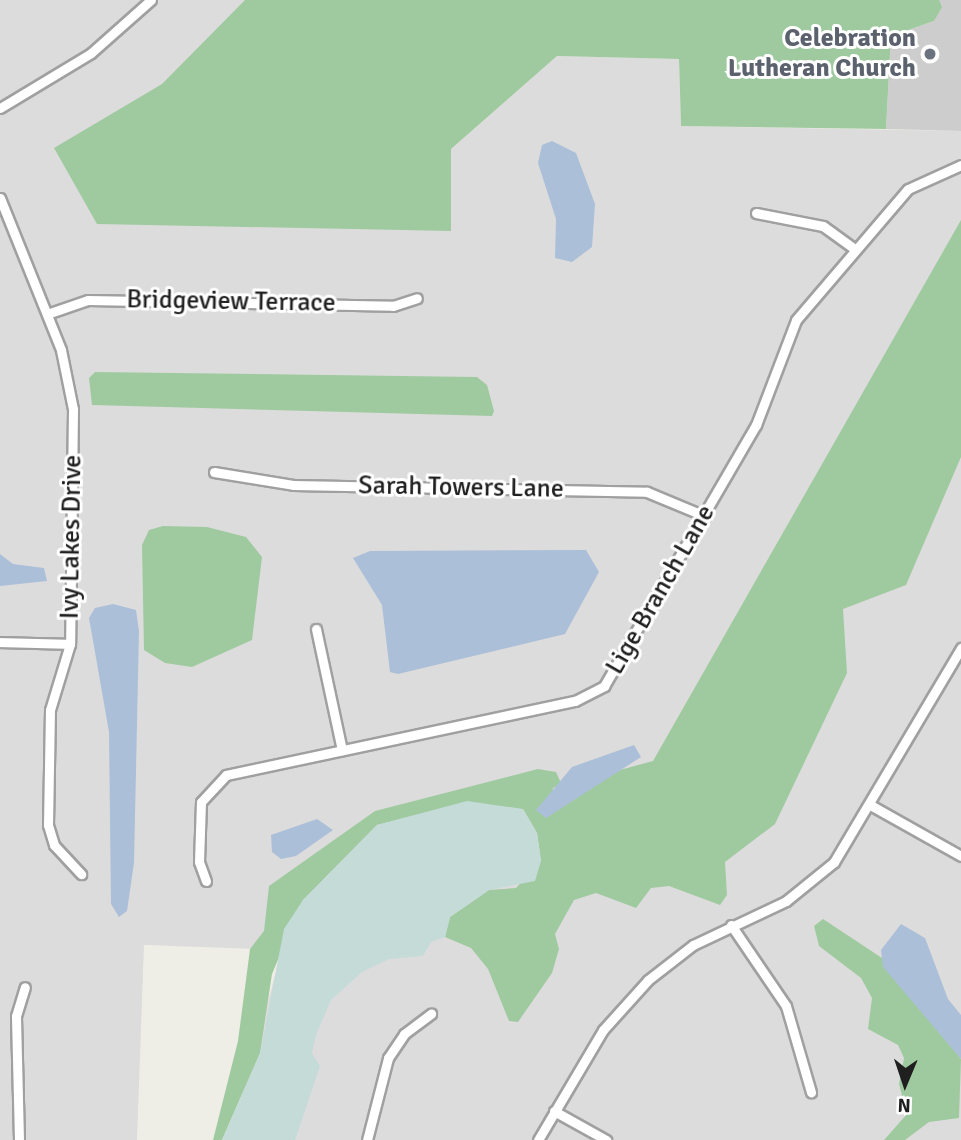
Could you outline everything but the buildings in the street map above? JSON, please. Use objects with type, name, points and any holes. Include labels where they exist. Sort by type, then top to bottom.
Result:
[{"type":"street","points":[[0,108],[91,53],[151,0]]},
{"type":"street","name":"Lige Branch Lane","points":[[206,881],[199,862],[200,815],[215,782],[342,750],[594,693],[619,667],[756,425],[787,334],[855,249],[917,182],[961,165]]},
{"type":"street","name":"Ivy Lakes Drive","points":[[0,198],[47,314],[73,409],[70,644],[50,710],[48,825],[54,845],[81,874]]},
{"type":"street","points":[[756,213],[823,226],[855,249]]},
{"type":"street","name":"Bridgeview Terrace","points":[[47,314],[88,300],[393,306],[416,298]]},
{"type":"street","name":"Sarah Towers Lane","points":[[214,472],[293,485],[647,492],[705,516]]},
{"type":"street","points":[[316,629],[342,750]]},
{"type":"street","points":[[0,642],[70,644]]},
{"type":"street","points":[[538,1140],[603,1030],[634,993],[672,960],[732,925],[786,901],[822,873],[872,806],[961,648]]},
{"type":"street","points":[[872,806],[961,856]]},
{"type":"street","points":[[732,925],[786,1006],[811,1092]]},
{"type":"street","points":[[19,1140],[16,1016],[25,987]]},
{"type":"street","points":[[368,1140],[388,1058],[404,1034],[431,1014]]},
{"type":"street","points":[[554,1111],[606,1140]]},
{"type":"shaded area","points":[[0,0],[313,0],[451,190],[451,149],[557,56],[679,59],[681,126],[961,131],[961,1140],[230,1140],[282,950],[144,945],[137,1140],[0,1140]]},
{"type":"shaded area","points":[[939,0],[961,0],[961,131],[886,129],[891,36],[934,21]]},
{"type":"shaded area","points":[[467,801],[523,809],[537,833],[541,861],[535,881],[489,890],[450,917],[445,937],[431,942],[423,956],[389,959],[362,972],[331,1000],[316,1035],[312,1053],[320,1066],[295,1140],[222,1140],[260,1053],[284,929],[303,900],[377,825]]},
{"type":"green space","points":[[245,0],[939,0],[942,7],[934,21],[891,36],[886,129],[681,126],[679,59],[557,56],[451,149],[451,231],[97,224],[54,148],[162,84]]},
{"type":"green space","points":[[961,220],[961,457],[906,585],[843,609],[847,673],[775,824],[725,862],[727,895],[720,905],[669,886],[651,888],[636,908],[596,893],[574,900],[555,934],[559,949],[552,973],[518,1022],[509,1021],[488,969],[471,948],[445,937],[450,917],[489,890],[516,888],[541,861],[537,833],[523,809],[416,815],[377,825],[303,900],[272,974],[260,1053],[222,1140],[213,1140],[238,1041],[250,949],[264,931],[269,886],[375,811],[538,769],[556,772],[561,783],[552,789],[570,799],[616,771],[653,761]]},
{"type":"green space","points":[[95,372],[477,377],[487,385],[494,411],[492,416],[92,405],[89,378]]},
{"type":"green space","points":[[163,526],[207,527],[246,537],[262,557],[252,640],[192,667],[165,663],[144,650],[142,545],[149,530]]},
{"type":"green space","points":[[823,919],[882,958],[961,1059],[959,1118],[929,1122],[905,1140],[884,1140],[907,1114],[899,1084],[904,1058],[898,1045],[868,1029],[872,998],[861,978],[819,946],[814,926]]},
{"type":"water","points":[[552,141],[576,153],[595,204],[592,247],[572,262],[555,258],[556,219],[538,163],[542,145]]},
{"type":"water","points":[[586,550],[599,572],[565,634],[398,674],[390,672],[382,605],[353,558],[370,551]]},
{"type":"water","points":[[0,554],[13,564],[44,568],[47,581],[0,586]]},
{"type":"water","points":[[113,604],[136,610],[139,631],[134,863],[127,911],[119,917],[111,904],[109,732],[89,618],[95,608]]},
{"type":"water","points":[[634,745],[641,757],[546,818],[536,810],[572,767]]},
{"type":"water","points":[[317,819],[333,830],[296,856],[281,859],[272,852],[271,835]]},
{"type":"water","points":[[901,924],[925,938],[948,999],[961,1015],[961,1059],[883,967],[881,950]]},
{"type":"place","name":"Celebration Lutheran Church","points":[[930,54]]}]
